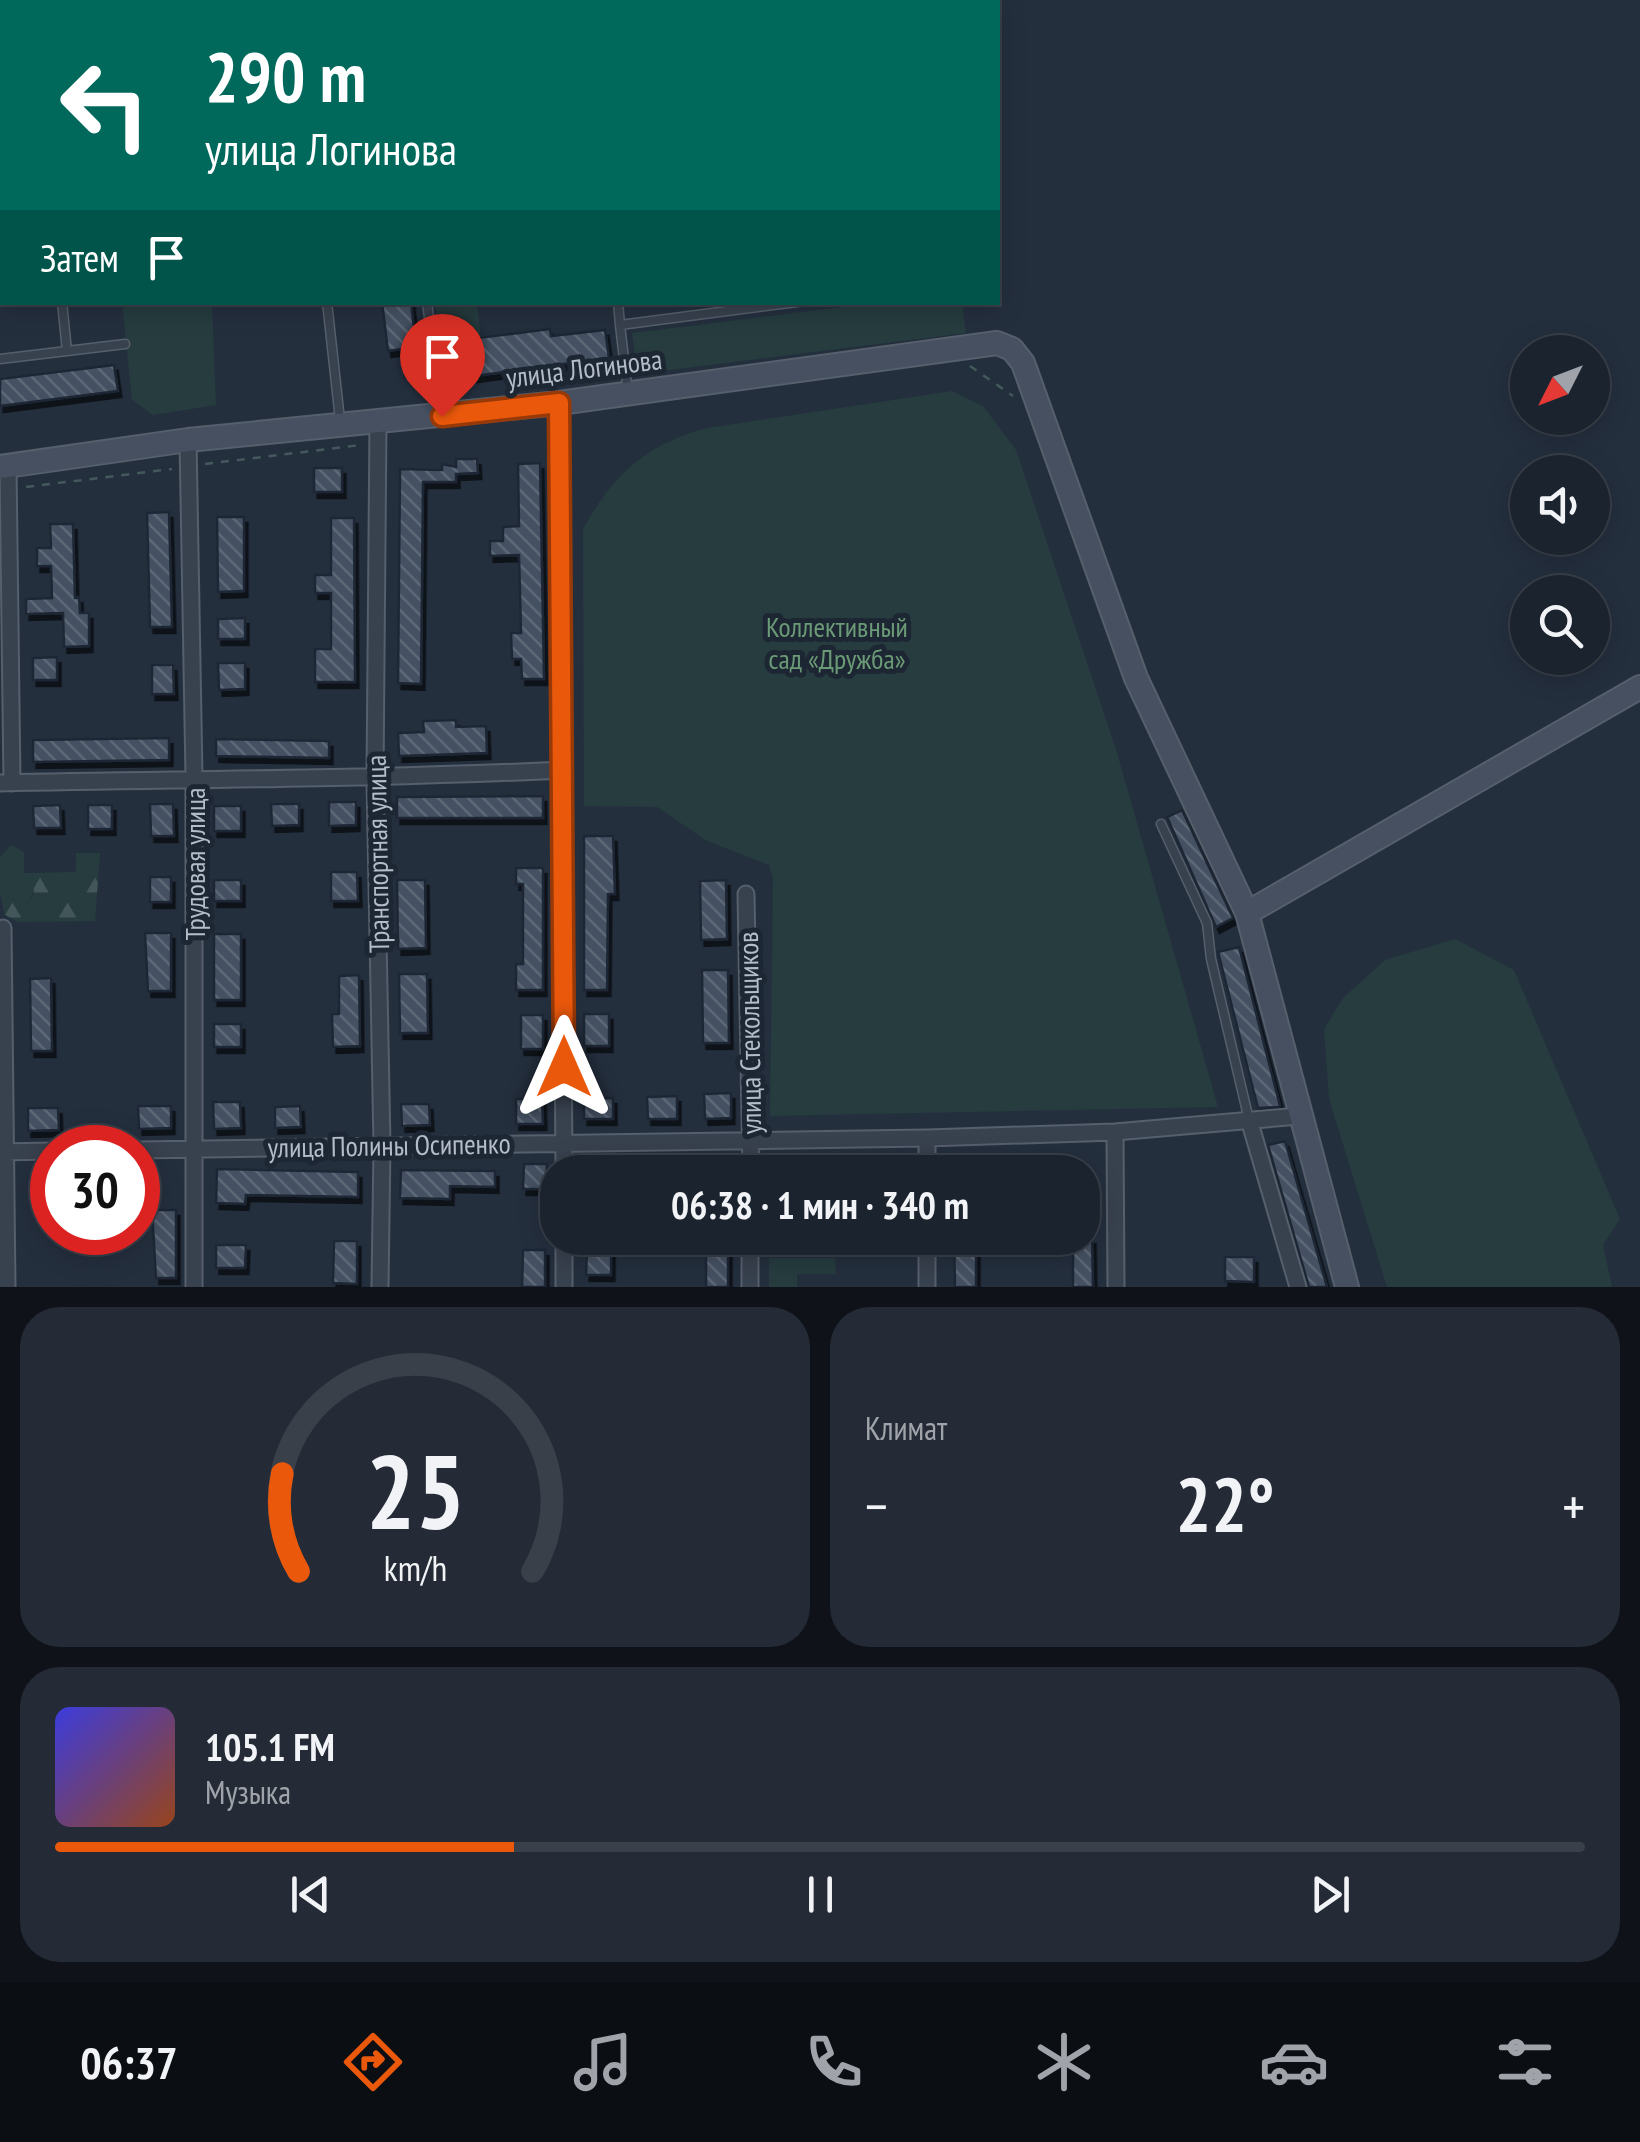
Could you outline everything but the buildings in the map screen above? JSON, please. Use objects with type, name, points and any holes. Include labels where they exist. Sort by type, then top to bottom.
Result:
[{"type":"street","name":"улица Логинова","points":[[4,467],[188,440],[559,403],[997,342],[1012,349],[1023,363],[1136,678],[1247,913]]},
{"type":"street","points":[[559,403],[564,1155]]},
{"type":"street","name":"Транспортная улица","points":[[378,421],[375,779],[382,1146],[380,1287]]},
{"type":"street","name":"Трудовая улица","points":[[188,440],[194,777],[194,1287]]},
{"type":"street","points":[[4,467],[6,783],[194,777],[375,779],[564,770]]},
{"type":"street","points":[[1348,1287],[1247,913],[1640,686]]},
{"type":"street","name":"улица Стекольщиков","points":[[746,894],[751,1155]]},
{"type":"street","points":[[3,928],[7,1287]]},
{"type":"street","name":"улица Полины Осипенко","points":[[160,1150],[927,1138],[1116,1132],[1299,1116]]},
{"type":"street","points":[[1250,1123],[1298,1287]]},
{"type":"street","points":[[1116,1132],[1116,1287]]},
{"type":"street","points":[[927,1138],[927,1155]]},
{"type":"street","points":[[3,1152],[30,1151]]},
{"type":"street","points":[[564,1255],[564,1287]]},
{"type":"street","points":[[750,1255],[750,1287]]},
{"type":"street","points":[[927,1255],[927,1287]]},
{"type":"lane","points":[[62,305],[68,351]]},
{"type":"lane","points":[[328,305],[340,425]]},
{"type":"lane","points":[[428,305],[442,416]]},
{"type":"lane","points":[[618,305],[628,394]]},
{"type":"lane","points":[[620,325],[774,305]]},
{"type":"lane","points":[[0,359],[125,344]]},
{"type":"lane","points":[[1162,824],[1207,923],[1211,959],[1250,1123]]},
{"type":"path","points":[[959,360],[1021,403]]},
{"type":"green space","points":[[122,305],[212,305],[216,405],[153,415],[132,400]]},
{"type":"green space","points":[[435,305],[477,305],[486,381],[446,386]]},
{"type":"green space","points":[[859,305],[962,305],[966,333],[638,374],[632,333]]},
{"type":"green space","name":"Коллективный сад «Дружба»","points":[[952,391],[983,406],[1016,450],[1118,756],[1218,1107],[770,1116],[773,879],[769,865],[707,841],[657,807],[584,806],[583,529],[620,477],[649,452],[707,428]]},
{"type":"green space","points":[[11,845],[24,852],[24,873],[32,873],[34,890],[27,905],[0,894],[0,857]]},
{"type":"green space","points":[[76,853],[100,853],[95,921],[18,922],[5,915],[0,894],[27,905],[34,894],[32,873],[76,872]]},
{"type":"green space","points":[[1455,939],[1514,970],[1620,1219],[1603,1245],[1612,1287],[1387,1287],[1329,1099],[1324,1029],[1343,998],[1385,960]]},
{"type":"green space","points":[[769,1258],[835,1258],[836,1274],[797,1274],[797,1287],[769,1287]]},
{"type":"route","points":[[442,416],[559,403],[564,1067]]}]
